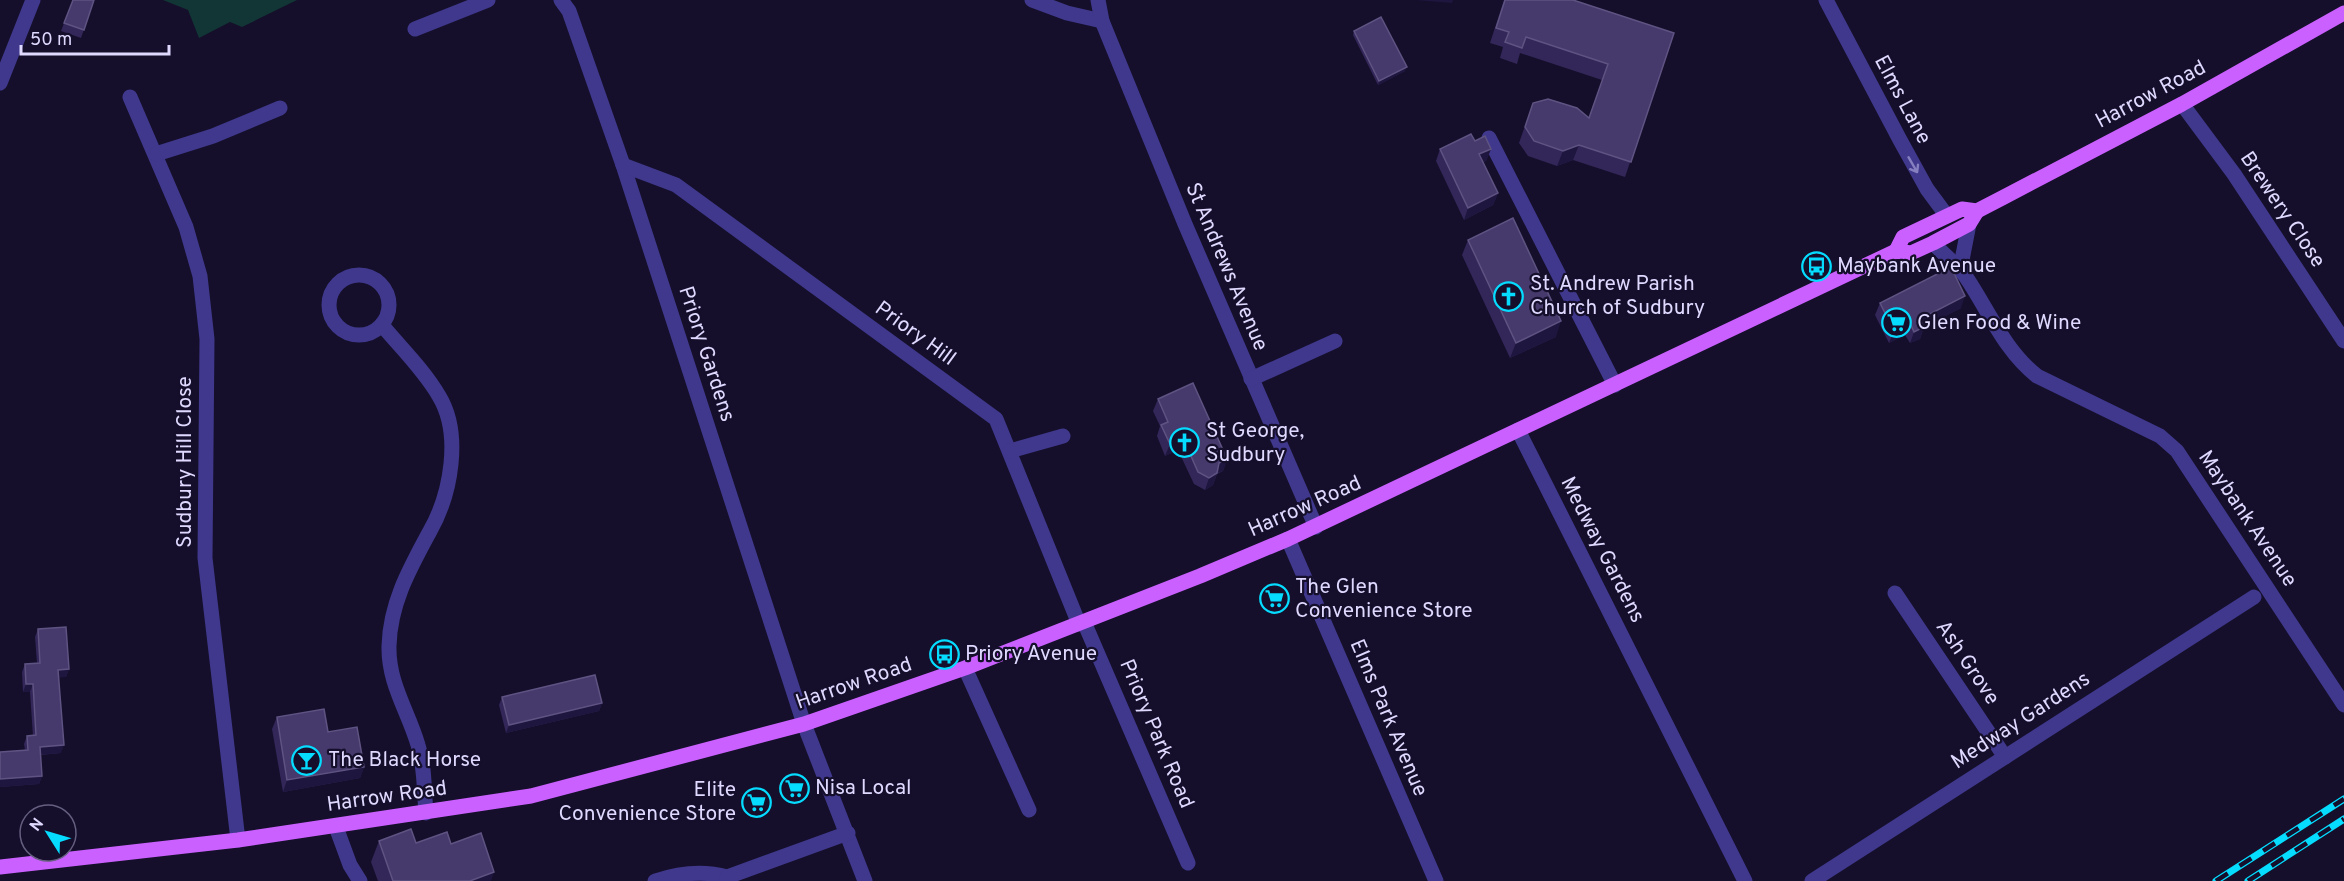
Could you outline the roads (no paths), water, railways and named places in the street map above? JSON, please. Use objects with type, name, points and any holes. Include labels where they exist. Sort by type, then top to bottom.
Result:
[{"type":"main road","name":"Harrow Road","points":[[0,867],[238,840],[531,796],[804,724],[965,668],[1082,623],[1316,527],[1896,251],[1911,253],[1933,243],[1973,218],[2344,13]]},
{"type":"main road","name":"Harrow Road","points":[[1896,251],[1903,237],[1962,209],[1973,218]]},
{"type":"street","points":[[0,82],[33,0]]},
{"type":"street","points":[[415,29],[488,0]]},
{"type":"street","name":"Priory Gardens","points":[[561,0],[569,11],[623,165],[804,724]]},
{"type":"street","points":[[1032,0],[1067,13],[1102,21]]},
{"type":"street","name":"St Andrews Avenue","points":[[1098,0],[1102,21],[1188,233],[1316,527]]},
{"type":"street","name":"Elms Lane","points":[[1826,0],[1927,189],[1947,216]]},
{"type":"street","name":"Sudbury Hill Close","points":[[130,98],[186,227],[201,286],[207,339],[205,558],[238,840]]},
{"type":"street","name":"Brewery Close","points":[[2182,104],[2234,174],[2344,341]]},
{"type":"street","points":[[156,154],[213,136],[280,108]]},
{"type":"street","points":[[1490,138],[1615,385]]},
{"type":"street","name":"Priory Hill","points":[[623,165],[676,185],[996,419],[1082,623]]},
{"type":"street","points":[[1965,274],[1962,260],[1973,218]]},
{"type":"street","name":"Maybank Avenue","points":[[1933,243],[1965,274],[2009,348],[2021,363],[2037,376],[2160,436],[2177,451],[2344,705]]},
{"type":"street","points":[[352,275],[373,278],[383,286],[388,298],[389,312],[382,325],[366,335],[350,334],[337,326],[328,309],[332,290],[342,279],[352,275]]},
{"type":"street","points":[[382,325],[440,397],[449,422],[452,446],[443,498],[432,528],[399,592],[390,621],[391,675],[419,748],[426,813]]},
{"type":"street","points":[[1251,379],[1335,341]]},
{"type":"street","name":"Medway Gardens","points":[[1518,430],[1745,881]]},
{"type":"street","points":[[1010,451],[1063,435]]},
{"type":"street","name":"Elms Park Avenue","points":[[1288,539],[1436,881]]},
{"type":"street","name":"Ash Grove","points":[[1895,593],[2005,757]]},
{"type":"street","name":"Medway Gardens","points":[[1812,881],[2254,597]]},
{"type":"street","name":"Priory Park Road","points":[[1082,623],[1188,863]]},
{"type":"street","points":[[965,668],[1029,810]]},
{"type":"street","points":[[804,724],[865,881]]},
{"type":"street","points":[[336,826],[350,865],[360,881]]},
{"type":"street","points":[[655,881],[673,875],[701,873],[711,873],[728,879],[848,833]]},
{"type":"railway","points":[[2216,881],[2344,799]]},
{"type":"railway","points":[[2248,881],[2344,819]]},
{"type":"place","name":"Maybank Avenue","points":[[1816,266]]},
{"type":"place","name":"St. Andrew Parish Church of Sudbury","points":[[1509,296]]},
{"type":"place","name":"Glen Food & Wine","points":[[1896,323]]},
{"type":"place","name":"St George, Sudbury","points":[[1185,443]]},
{"type":"place","name":"The Glen Convenience Store","points":[[1274,599]]},
{"type":"place","name":"Priory Avenue","points":[[944,654]]},
{"type":"place","name":"The Black Horse","points":[[307,760]]},
{"type":"place","name":"Nisa Local","points":[[794,788]]},
{"type":"place","name":"Elite Convenience Store","points":[[757,802]]}]
